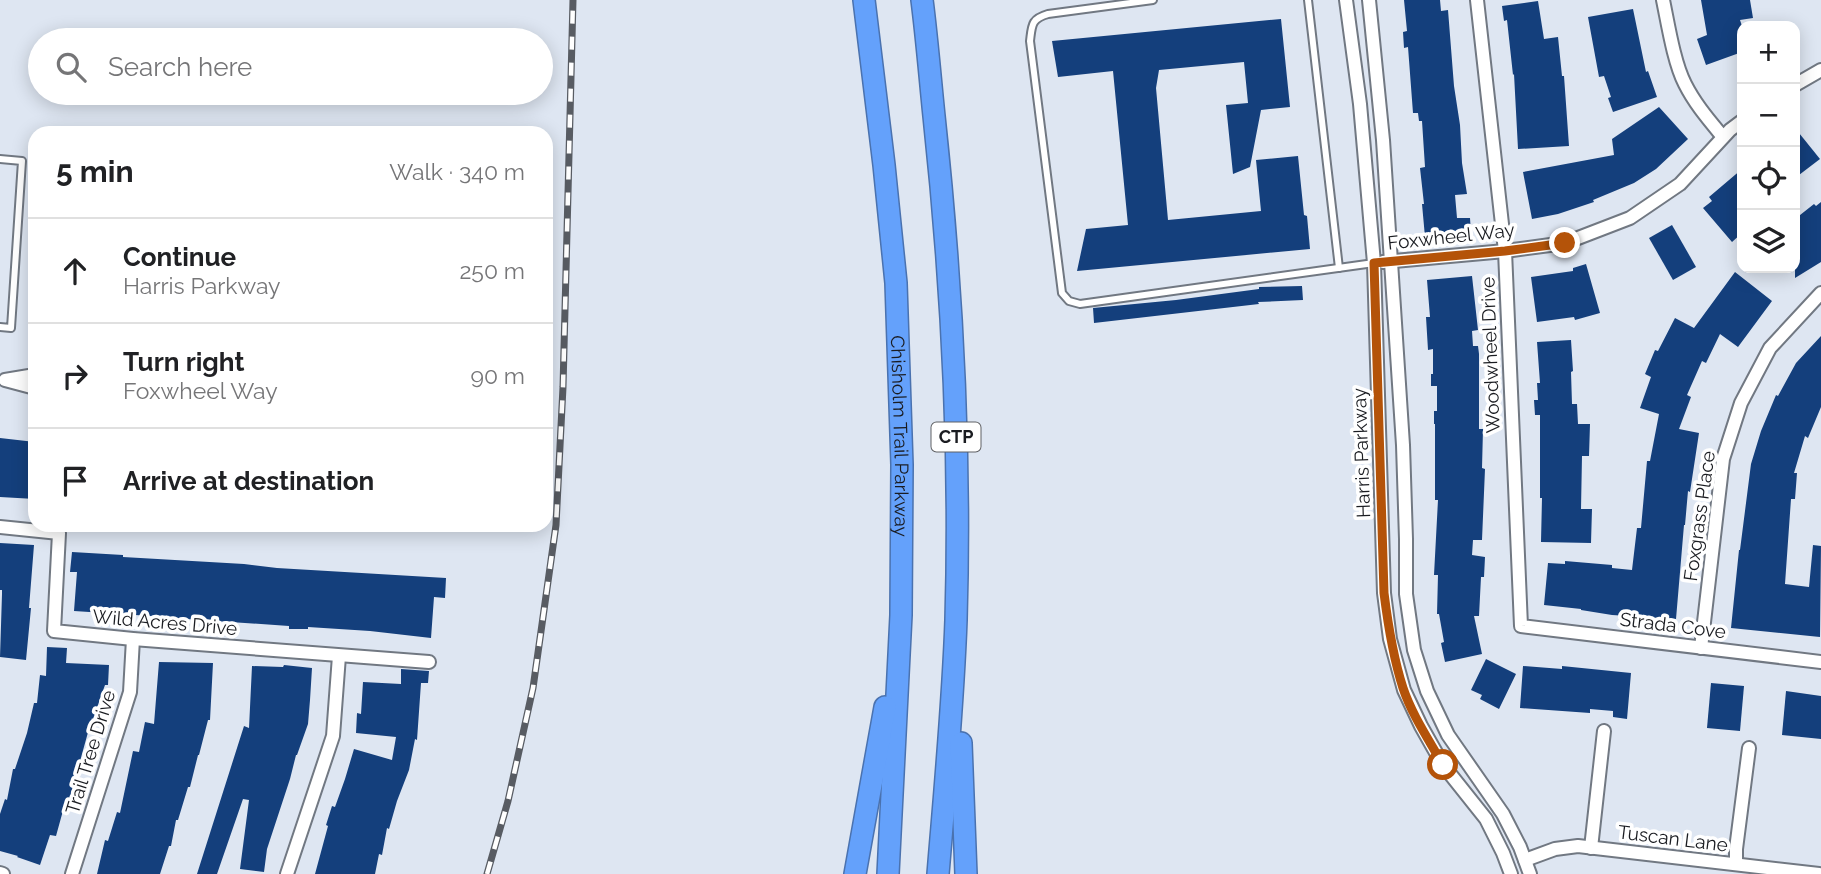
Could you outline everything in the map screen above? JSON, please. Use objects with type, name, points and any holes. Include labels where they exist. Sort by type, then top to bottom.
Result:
[{"type":"highway","name":"Chisholm Trail Parkway","points":[[864,0],[895,283],[902,465],[901,615],[888,874]]},
{"type":"highway","name":"CTP","points":[[922,0],[942,185],[957,465],[956,622],[938,874]]},
{"type":"highway","points":[[855,874],[901,615]]},
{"type":"highway","points":[[956,622],[965,874]]},
{"type":"street","name":"Harris Parkway","points":[[1346,0],[1360,104],[1374,263],[1384,593],[1390,639],[1404,690],[1421,726],[1443,765],[1486,819],[1511,874]]},
{"type":"street","points":[[1369,0],[1383,140],[1403,445],[1406,594],[1414,650],[1427,691],[1448,734],[1503,814],[1530,874]]},
{"type":"street","name":"Woodwheel Drive","points":[[1477,0],[1505,251],[1521,626]]},
{"type":"street","points":[[1663,0],[1683,82],[1697,106],[1723,137]]},
{"type":"street","points":[[1797,84],[1821,70]]},
{"type":"street","name":"Foxwheel Way","points":[[1374,263],[1565,243],[1630,218],[1681,184],[1737,125]]},
{"type":"street","name":"Foxgrass Place","points":[[1701,648],[1723,459],[1741,403],[1770,348],[1821,293]]},
{"type":"street","points":[[3,379],[28,376]]},
{"type":"street","points":[[3,379],[28,386]]},
{"type":"street","name":"Wild Acres Drive","points":[[0,527],[28,530]]},
{"type":"street","name":"Wild Acres Drive","points":[[49,532],[59,533],[54,631],[429,662]]},
{"type":"street","name":"Strada Cove","points":[[1521,626],[1821,662]]},
{"type":"street","name":"Trail Tree Drive","points":[[72,874],[130,692],[133,639]]},
{"type":"street","points":[[287,874],[333,736],[339,656]]},
{"type":"street","points":[[1591,848],[1604,732]]},
{"type":"street","points":[[1736,864],[1749,748]]},
{"type":"street","name":"Tuscan Lane","points":[[1525,860],[1566,847],[1591,848],[1819,874]]},
{"type":"lane","points":[[1153,0],[1048,14],[1039,17],[1032,25],[1030,41],[1062,293],[1069,301],[1080,304],[1374,263]]},
{"type":"lane","points":[[1308,0],[1339,268]]},
{"type":"lane","points":[[0,159],[22,161],[11,328],[0,327]]},
{"type":"building","points":[[1404,0],[1440,0],[1441,11],[1448,10],[1467,194],[1455,195],[1457,218],[1470,218],[1471,233],[1425,237],[1420,168],[1425,167],[1422,121],[1419,121],[1418,113],[1413,113],[1408,47],[1404,48],[1403,32],[1407,31]]},
{"type":"building","points":[[1701,0],[1750,0],[1753,18],[1737,21],[1737,54],[1706,65],[1697,39],[1707,35]]},
{"type":"building","points":[[1538,1],[1544,39],[1558,37],[1569,146],[1518,149],[1514,74],[1507,20],[1504,21],[1502,6]]},
{"type":"building","points":[[1633,9],[1646,72],[1648,71],[1657,97],[1613,112],[1604,76],[1599,77],[1588,17]]},
{"type":"building","points":[[1281,19],[1290,107],[1261,110],[1250,167],[1233,174],[1226,105],[1248,103],[1244,62],[1159,70],[1156,88],[1168,220],[1261,211],[1256,160],[1298,156],[1310,249],[1077,271],[1086,229],[1128,225],[1113,71],[1058,77],[1052,41]]},
{"type":"building","points":[[1659,107],[1688,139],[1656,169],[1634,183],[1593,200],[1594,202],[1532,219],[1523,172],[1614,155],[1612,139]]},
{"type":"building","points":[[1800,134],[1820,159],[1800,174]]},
{"type":"building","points":[[1737,173],[1737,238],[1732,242],[1703,208],[1712,201],[1709,197]]},
{"type":"building","points":[[1821,202],[1821,262],[1795,278],[1795,273],[1800,273],[1800,215],[1814,204],[1816,206]]},
{"type":"building","points":[[1672,225],[1696,267],[1673,280],[1649,238]]},
{"type":"building","points":[[1586,264],[1600,313],[1575,320],[1574,317],[1537,322],[1531,277],[1573,271],[1573,268]]},
{"type":"building","points":[[1735,272],[1772,301],[1738,347],[1720,334],[1706,363],[1702,361],[1687,395],[1691,397],[1679,429],[1699,433],[1690,492],[1688,491],[1676,619],[1612,615],[1544,605],[1548,563],[1565,564],[1565,561],[1612,565],[1612,568],[1632,570],[1637,528],[1641,528],[1647,461],[1650,461],[1659,414],[1640,408],[1651,377],[1645,374],[1655,350],[1658,351],[1675,318],[1694,328]]},
{"type":"building","points":[[1472,276],[1478,330],[1472,331],[1473,346],[1478,346],[1479,354],[1479,429],[1483,429],[1482,468],[1485,469],[1482,540],[1473,540],[1472,555],[1485,557],[1479,616],[1474,616],[1482,654],[1445,662],[1441,643],[1444,642],[1437,614],[1438,575],[1434,575],[1438,500],[1435,500],[1434,424],[1437,386],[1431,386],[1433,349],[1428,350],[1426,317],[1430,317],[1427,280]]},
{"type":"building","points":[[1302,286],[1303,300],[1258,302],[1259,304],[1094,323],[1093,308],[1176,300],[1259,287]]},
{"type":"building","points":[[1821,336],[1821,407],[1808,438],[1805,436],[1794,473],[1797,473],[1795,499],[1791,499],[1785,584],[1809,587],[1813,545],[1821,546],[1820,637],[1731,628],[1751,464],[1761,431],[1776,395],[1778,396],[1796,363]]},
{"type":"building","points":[[1571,340],[1572,404],[1577,404],[1578,424],[1590,424],[1589,456],[1582,456],[1581,509],[1592,509],[1591,543],[1541,542],[1540,415],[1535,415],[1534,400],[1538,400],[1537,383],[1540,383],[1537,342]]},
{"type":"building","points":[[0,438],[28,441],[28,499],[0,497]]},
{"type":"building","points":[[0,543],[34,545],[26,660],[0,657]]},
{"type":"building","points":[[72,552],[446,578],[445,598],[434,597],[431,638],[370,631],[308,627],[289,629],[289,626],[186,619],[186,622],[165,620],[166,617],[74,611],[77,572],[70,572]]},
{"type":"building","points":[[47,647],[67,648],[66,663],[109,665],[108,685],[105,685],[92,718],[67,808],[64,807],[56,836],[50,835],[40,865],[0,851],[0,814],[5,799],[7,800],[13,769],[27,733],[34,703],[37,703],[40,675],[46,676]]},
{"type":"building","points":[[1486,659],[1516,674],[1499,709],[1480,699],[1482,695],[1471,690]]},
{"type":"building","points":[[159,662],[213,663],[210,720],[160,874],[97,874],[105,840],[108,841],[117,812],[120,813],[133,751],[139,752],[145,722],[154,724]]},
{"type":"building","points":[[252,666],[312,668],[308,724],[267,849],[264,872],[240,869],[249,800],[243,799],[217,874],[197,874],[244,726],[249,728]]},
{"type":"building","points":[[1523,666],[1562,669],[1562,666],[1631,673],[1627,719],[1613,717],[1613,711],[1590,709],[1590,713],[1520,708]]},
{"type":"building","points":[[401,669],[429,671],[428,683],[421,683],[417,740],[415,739],[409,770],[389,829],[387,828],[375,874],[315,874],[328,826],[326,825],[332,806],[335,807],[354,749],[392,760],[396,737],[356,733],[357,713],[361,714],[363,682],[401,684]]},
{"type":"building","points":[[1711,683],[1744,686],[1740,731],[1707,728]]},
{"type":"building","points":[[1786,691],[1821,696],[1821,739],[1782,735]]},
{"type":"railway","points":[[487,874],[508,801],[533,688],[556,525],[563,387],[573,0]]},
{"type":"route","points":[[1443,765],[1404,690],[1390,639],[1384,593],[1374,263],[1565,243]]}]
